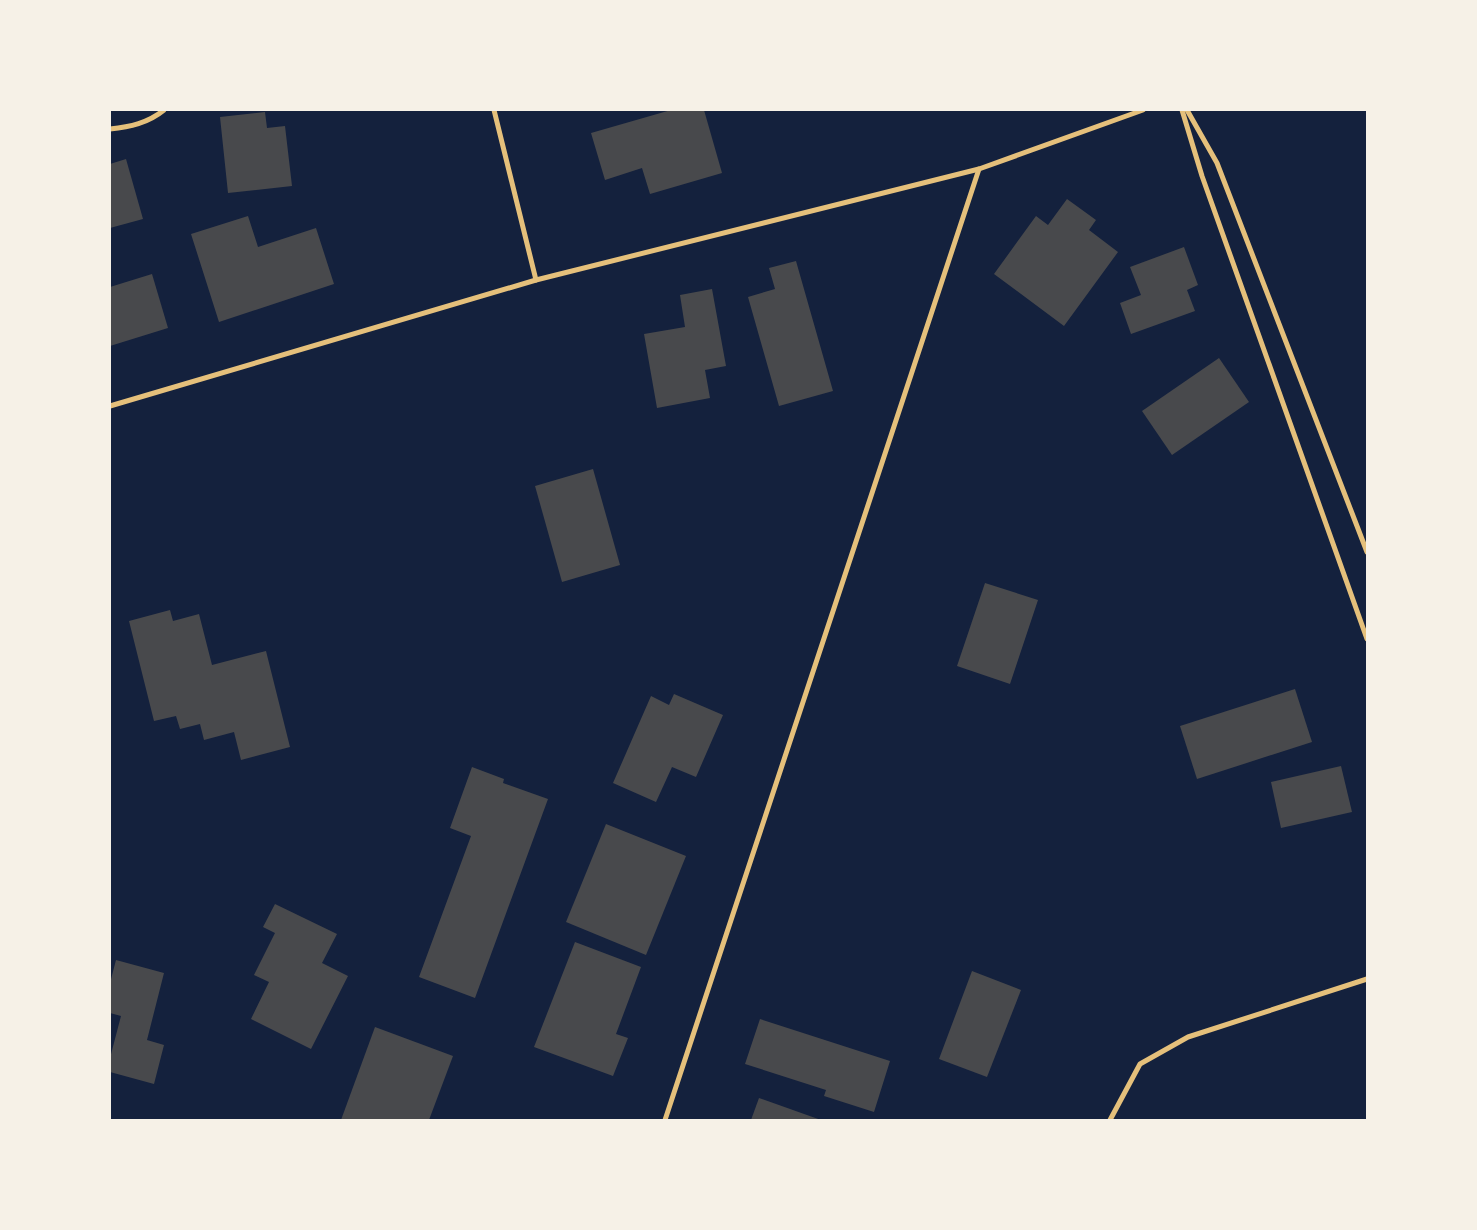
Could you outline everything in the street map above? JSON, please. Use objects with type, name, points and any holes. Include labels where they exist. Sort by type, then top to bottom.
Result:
[{"type":"street","points":[[110,129],[130,127],[155,117],[164,110]]},
{"type":"street","points":[[494,110],[536,280]]},
{"type":"street","points":[[110,406],[536,280],[979,168],[1144,110]]},
{"type":"street","points":[[1182,110],[1202,176],[1367,639]]},
{"type":"street","points":[[1187,110],[1217,164],[1367,552]]},
{"type":"street","points":[[665,1120],[979,168]]},
{"type":"street","points":[[1110,1120],[1140,1064],[1188,1037],[1367,979]]},
{"type":"building","points":[[671,110],[704,110],[722,173],[650,194],[642,168],[605,180],[591,133]]},
{"type":"building","points":[[265,112],[267,128],[285,126],[292,186],[228,193],[220,117]]},
{"type":"building","points":[[126,159],[143,219],[110,228],[110,164]]},
{"type":"building","points":[[1067,199],[1096,220],[1089,230],[1118,252],[1064,326],[994,274],[1036,216],[1048,225]]},
{"type":"building","points":[[248,216],[258,247],[316,228],[334,284],[219,322],[191,234]]},
{"type":"building","points":[[1184,247],[1198,285],[1187,290],[1195,311],[1131,334],[1120,303],[1141,295],[1130,267]]},
{"type":"building","points":[[796,261],[833,391],[779,406],[748,297],[775,289],[769,268]]},
{"type":"building","points":[[152,274],[168,328],[110,346],[110,287]]},
{"type":"building","points":[[712,289],[726,366],[705,370],[710,398],[657,408],[644,334],[685,327],[680,295]]},
{"type":"building","points":[[1219,358],[1249,402],[1172,455],[1142,411]]},
{"type":"building","points":[[593,469],[620,565],[562,582],[535,486]]},
{"type":"building","points":[[985,583],[1038,600],[1010,684],[957,666]]},
{"type":"building","points":[[170,610],[173,621],[199,614],[212,665],[266,651],[290,747],[241,760],[234,732],[204,740],[200,724],[180,729],[176,716],[154,721],[129,621]]},
{"type":"building","points":[[1295,689],[1312,742],[1197,779],[1180,726]]},
{"type":"building","points":[[674,694],[723,715],[696,777],[672,767],[656,802],[613,783],[651,696],[669,705]]},
{"type":"building","points":[[1341,766],[1352,812],[1281,828],[1271,782]]},
{"type":"building","points":[[472,767],[504,779],[503,783],[548,799],[475,998],[419,977],[471,836],[450,828]]},
{"type":"building","points":[[606,824],[686,856],[646,955],[566,922]]},
{"type":"building","points":[[275,904],[337,934],[322,963],[348,976],[311,1049],[251,1019],[269,982],[254,975],[275,933],[263,927]]},
{"type":"building","points":[[575,942],[641,967],[616,1034],[628,1038],[613,1076],[534,1047]]},
{"type":"building","points":[[116,960],[164,973],[147,1040],[164,1045],[154,1084],[110,1072],[110,1058],[121,1016],[110,1013],[110,983]]},
{"type":"building","points":[[972,971],[1021,990],[987,1077],[939,1059]]},
{"type":"building","points":[[760,1019],[890,1061],[874,1112],[824,1096],[826,1090],[745,1064]]},
{"type":"building","points":[[375,1027],[453,1056],[429,1120],[341,1120]]},
{"type":"building","points":[[759,1098],[821,1120],[751,1120]]}]
